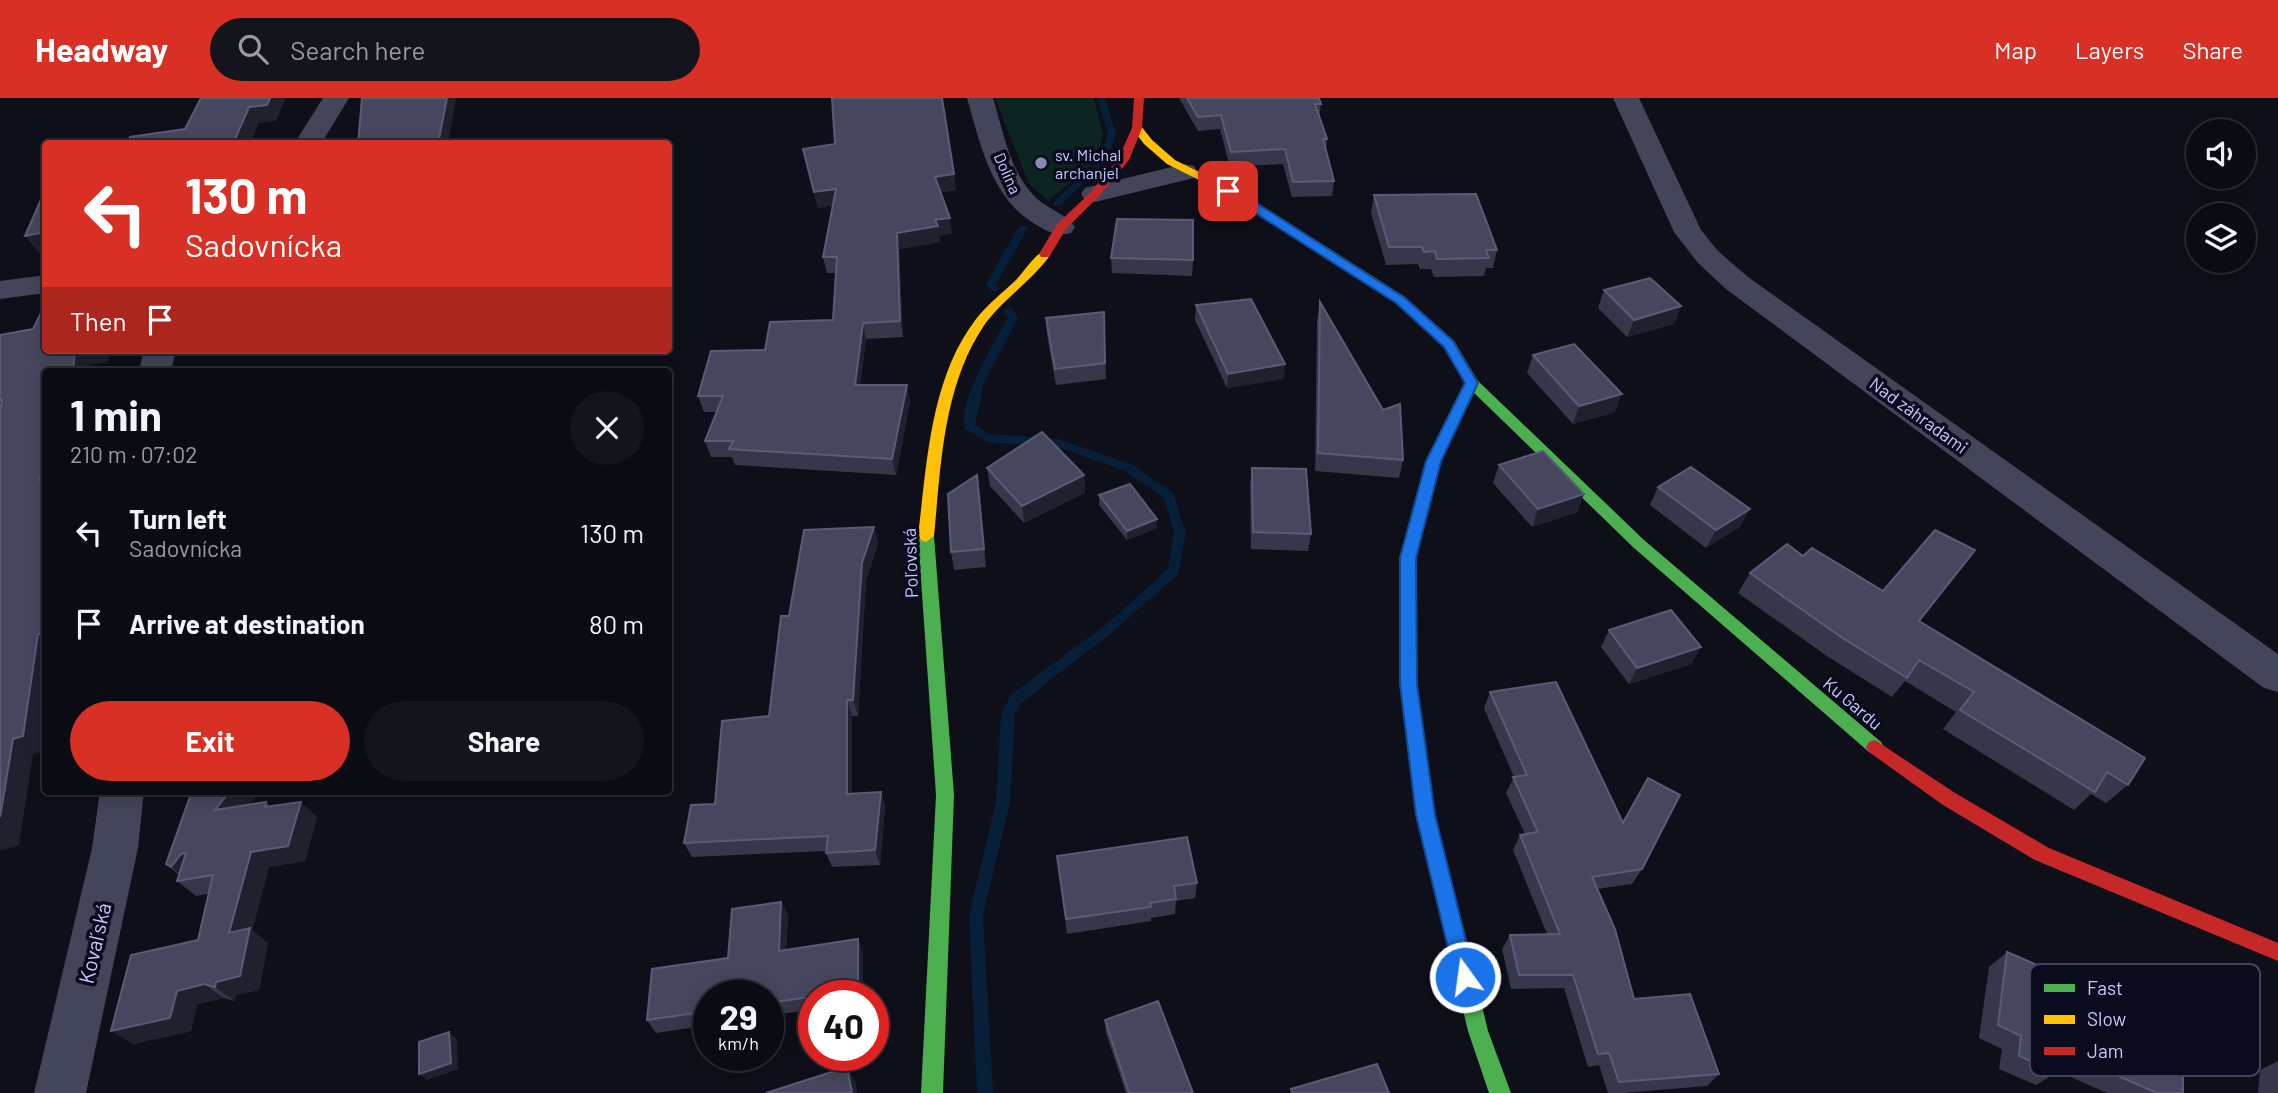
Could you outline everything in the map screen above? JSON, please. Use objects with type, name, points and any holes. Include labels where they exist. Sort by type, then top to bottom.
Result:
[{"type":"street","points":[[310,140],[337,98]]},
{"type":"street","name":"Dolina","points":[[980,98],[1012,189],[1028,208],[1041,218],[1061,227]]},
{"type":"street","name":"Poľovská","points":[[932,1093],[944,795],[926,538],[941,422],[952,379],[975,328],[1040,262],[1061,227],[1095,194],[1123,160],[1137,128],[1139,98]]},
{"type":"street","name":"Nad záhradami","points":[[1626,98],[1688,232],[1708,257],[1737,283],[2278,676]]},
{"type":"street","name":"Ku Gardu","points":[[1137,128],[1153,151],[1184,172],[1241,197],[1401,300],[1449,344],[1472,383],[1639,544],[1863,738],[1949,799],[2042,854],[2278,953]]},
{"type":"street","points":[[1095,194],[1184,172]]},
{"type":"street","points":[[0,290],[42,285]]},
{"type":"street","points":[[1472,383],[1434,461],[1408,558],[1409,684],[1425,815],[1478,1031],[1500,1093]]},
{"type":"street","name":"Kovaľská","points":[[60,1093],[115,848],[122,795]]},
{"type":"green space","points":[[995,98],[1094,98],[1103,135],[1097,160],[1048,201],[1029,184]]},
{"type":"building","points":[[201,98],[270,98],[267,105],[249,107],[235,140],[128,140],[130,137],[185,129]]},
{"type":"building","points":[[362,98],[447,98],[439,140],[358,140]]},
{"type":"building","points":[[832,98],[942,98],[954,174],[935,177],[950,218],[935,220],[938,226],[897,233],[900,321],[863,323],[855,385],[907,385],[892,459],[729,449],[733,441],[705,441],[723,396],[698,396],[711,351],[765,350],[770,322],[833,320],[837,257],[823,257],[836,189],[814,192],[803,149],[835,144]]},
{"type":"building","points":[[1187,98],[1319,98],[1321,104],[1315,104],[1327,139],[1323,139],[1334,181],[1293,182],[1285,149],[1231,152],[1221,115],[1198,117]]},
{"type":"building","points":[[1476,194],[1497,250],[1486,250],[1489,258],[1437,259],[1435,251],[1424,252],[1422,247],[1389,247],[1374,195]]},
{"type":"building","points":[[42,197],[42,233],[25,236]]},
{"type":"building","points":[[1117,219],[1193,220],[1193,260],[1111,258]]},
{"type":"building","points":[[1650,278],[1681,306],[1634,320],[1604,290]]},
{"type":"building","points":[[1251,299],[1285,364],[1228,374],[1196,305]]},
{"type":"building","points":[[1320,302],[1383,410],[1400,404],[1403,460],[1318,453]]},
{"type":"building","points":[[42,311],[42,354],[75,354],[73,368],[42,368],[42,633],[38,634],[23,736],[13,739],[0,817],[0,335],[33,329]]},
{"type":"building","points":[[1104,312],[1105,363],[1055,369],[1046,318]]},
{"type":"building","points":[[1574,344],[1622,394],[1579,406],[1533,355]]},
{"type":"building","points":[[1042,432],[1084,475],[1022,506],[987,468]]},
{"type":"building","points":[[1543,451],[1584,494],[1538,509],[1499,465]]},
{"type":"building","points":[[1691,467],[1750,509],[1716,530],[1658,487]]},
{"type":"building","points":[[1252,468],[1306,469],[1311,534],[1253,532]]},
{"type":"building","points":[[977,475],[984,549],[951,552],[948,494]]},
{"type":"building","points":[[1130,484],[1157,519],[1127,531],[1099,495]]},
{"type":"building","points":[[874,527],[862,563],[853,700],[847,700],[847,794],[881,792],[875,850],[826,853],[828,836],[684,843],[691,805],[715,804],[722,721],[769,716],[781,616],[789,616],[804,530]]},
{"type":"building","points":[[1935,530],[1975,550],[1919,621],[2145,758],[2128,785],[2107,772],[2095,792],[1960,710],[1974,692],[1919,660],[1907,678],[1841,637],[1750,573],[1787,544],[1803,556],[1812,548],[1883,591]]},
{"type":"building","points":[[1671,610],[1701,647],[1637,668],[1609,630]]},
{"type":"building","points":[[1556,682],[1623,823],[1648,778],[1680,795],[1642,869],[1592,877],[1615,929],[1634,999],[1690,994],[1719,1074],[1619,1082],[1609,1053],[1598,1054],[1573,975],[1519,975],[1510,935],[1560,934],[1520,835],[1538,832],[1513,777],[1527,775],[1490,692]]},
{"type":"building","points":[[191,795],[227,795],[215,810],[266,802],[265,807],[301,802],[288,846],[251,852],[229,933],[250,928],[240,976],[216,982],[215,987],[204,984],[177,991],[170,1018],[111,1031],[131,955],[198,940],[213,875],[177,881],[186,853],[181,854],[171,867],[166,864]]},
{"type":"building","points":[[1187,837],[1197,883],[1174,886],[1176,899],[1150,903],[1151,907],[1066,919],[1057,856]]},
{"type":"building","points":[[781,902],[779,951],[858,939],[858,980],[798,980],[798,999],[784,1001],[784,980],[693,980],[693,1013],[647,1020],[652,969],[728,958],[732,909]]},
{"type":"building","points":[[2007,952],[2035,964],[2030,964],[2030,1061],[2019,1056],[2021,1036],[1998,1025]]},
{"type":"building","points":[[1158,1001],[1193,1093],[1129,1093],[1105,1020]]},
{"type":"building","points":[[449,1032],[451,1063],[419,1074],[419,1042]]},
{"type":"building","points":[[1377,1064],[1389,1093],[1292,1093],[1291,1089]]},
{"type":"building","points":[[835,1071],[848,1071],[852,1093],[766,1093]]},
{"type":"building","points":[[2118,1076],[2183,1076],[2183,1093],[2157,1093]]},
{"type":"waterway","points":[[1057,204],[1103,160],[1112,134],[1101,98]]},
{"type":"waterway","points":[[995,289],[991,284],[1023,228]]},
{"type":"waterway","points":[[985,1093],[976,916],[1003,802],[1008,714],[1016,699],[1112,626],[1174,571],[1180,533],[1169,496],[1127,467],[1058,443],[987,438],[969,426],[979,383],[1013,318],[1009,310]]},
{"type":"traffic: fast","points":[[1472,383],[1639,544],[1875,747]]},
{"type":"traffic: fast","points":[[926,536],[945,795],[932,1093]]},
{"type":"traffic: fast","points":[[1467,985],[1478,1031],[1500,1093]]},
{"type":"traffic: slow","points":[[1137,128],[1148,142],[1171,162],[1241,197],[1401,300],[1449,344],[1472,383],[1447,435]]},
{"type":"traffic: slow","points":[[926,536],[940,426],[954,373],[979,324],[1030,273],[1045,254]]},
{"type":"traffic: jam","points":[[1045,254],[1061,227],[1095,194],[1123,160],[1137,128],[1139,98]]},
{"type":"traffic: jam","points":[[1447,435],[1434,461],[1408,558],[1409,684],[1425,815],[1467,985]]},
{"type":"traffic: jam","points":[[1875,747],[1949,799],[2042,854],[2278,952]]},
{"type":"place","name":"sv. Michal archanjel","points":[[1041,163]]},
{"type":"route","points":[[1228,191],[1401,300],[1449,344],[1472,383],[1434,461],[1408,558],[1409,684],[1425,815],[1465,977]]}]
